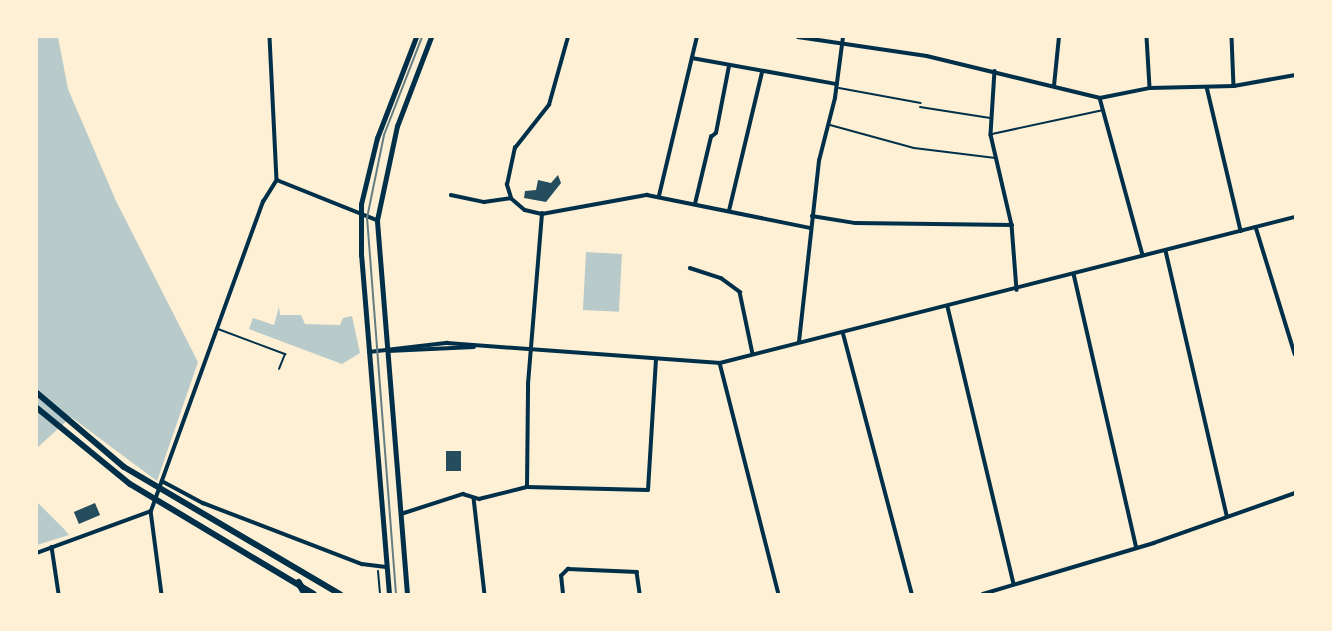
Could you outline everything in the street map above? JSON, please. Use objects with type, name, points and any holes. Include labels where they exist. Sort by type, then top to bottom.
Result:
[{"type":"highway","points":[[37,393],[124,467],[340,594]]},
{"type":"highway","points":[[37,408],[119,477],[314,594]]},
{"type":"highway","points":[[298,582],[305,594]]},
{"type":"main road","points":[[389,594],[361,217],[371,156],[416,37]]},
{"type":"main road","points":[[407,594],[377,220],[397,126],[431,37]]},
{"type":"street","points":[[162,594],[151,511],[263,202],[277,180],[270,37]]},
{"type":"street","points":[[568,37],[549,105],[514,148],[507,185],[511,198],[526,210],[542,214],[635,195],[659,196],[811,228]]},
{"type":"street","points":[[659,196],[697,37]]},
{"type":"street","points":[[798,37],[995,71],[1100,98],[1150,88],[1234,86],[1295,75]]},
{"type":"street","points":[[799,343],[812,216],[837,86],[843,37]]},
{"type":"street","points":[[1054,86],[1059,37]]},
{"type":"street","points":[[1147,37],[1150,88]]},
{"type":"street","points":[[1232,37],[1234,86]]},
{"type":"street","points":[[691,58],[837,86]]},
{"type":"street","points":[[695,204],[711,137],[716,133],[729,66]]},
{"type":"street","points":[[995,71],[991,135],[1012,225],[1017,290]]},
{"type":"street","points":[[729,211],[762,73]]},
{"type":"street","points":[[1207,87],[1241,231]]},
{"type":"street","points":[[1100,98],[1143,256]]},
{"type":"street","points":[[277,180],[361,217],[377,220]]},
{"type":"street","points":[[451,195],[484,202],[511,198]]},
{"type":"street","points":[[527,486],[531,350],[542,214]]},
{"type":"street","points":[[812,216],[855,223],[1012,225]]},
{"type":"street","points":[[369,352],[430,343],[720,363],[1017,290],[1295,217]]},
{"type":"street","points":[[1256,227],[1295,354]]},
{"type":"street","points":[[1165,250],[1227,515]]},
{"type":"street","points":[[690,268],[721,278],[740,292],[753,355]]},
{"type":"street","points":[[1074,275],[1137,548]]},
{"type":"street","points":[[948,307],[1014,584]]},
{"type":"street","points":[[843,332],[912,594]]},
{"type":"street","points":[[399,514],[463,494],[474,498],[527,486],[648,490],[657,360]]},
{"type":"street","points":[[720,363],[779,594]]},
{"type":"street","points":[[162,482],[203,503],[386,567]]},
{"type":"street","points":[[983,594],[1137,548],[1295,493]]},
{"type":"street","points":[[474,498],[485,594]]},
{"type":"street","points":[[37,553],[151,511]]},
{"type":"street","points":[[52,547],[60,594]]},
{"type":"street","points":[[563,594],[561,576],[568,569],[637,572],[640,594]]},
{"type":"lane","points":[[837,86],[990,118]]},
{"type":"lane","points":[[991,135],[1104,109]]},
{"type":"lane","points":[[829,125],[914,148],[995,158]]},
{"type":"lane","points":[[217,328],[285,354],[279,369]]},
{"type":"path","points":[[378,566],[380,594]]},
{"type":"shaded area","points":[[37,37],[58,37],[68,89],[116,201],[198,362],[157,481],[71,417],[37,448]]},
{"type":"shaded area","points":[[586,252],[622,254],[619,312],[583,310]]},
{"type":"shaded area","points":[[279,307],[280,315],[301,315],[305,324],[340,325],[343,318],[352,316],[360,353],[342,364],[249,329],[253,318],[274,325]]},
{"type":"shaded area","points":[[37,502],[64,529],[69,535],[37,545]]},
{"type":"building","points":[[558,175],[561,183],[546,202],[524,198],[525,191],[536,190],[538,180],[551,183]]},
{"type":"building","points":[[446,451],[461,451],[461,471],[446,471]]},
{"type":"building","points":[[95,503],[100,515],[79,524],[74,512]]},
{"type":"tram line","points":[[396,594],[367,218],[384,135],[422,37]]}]
